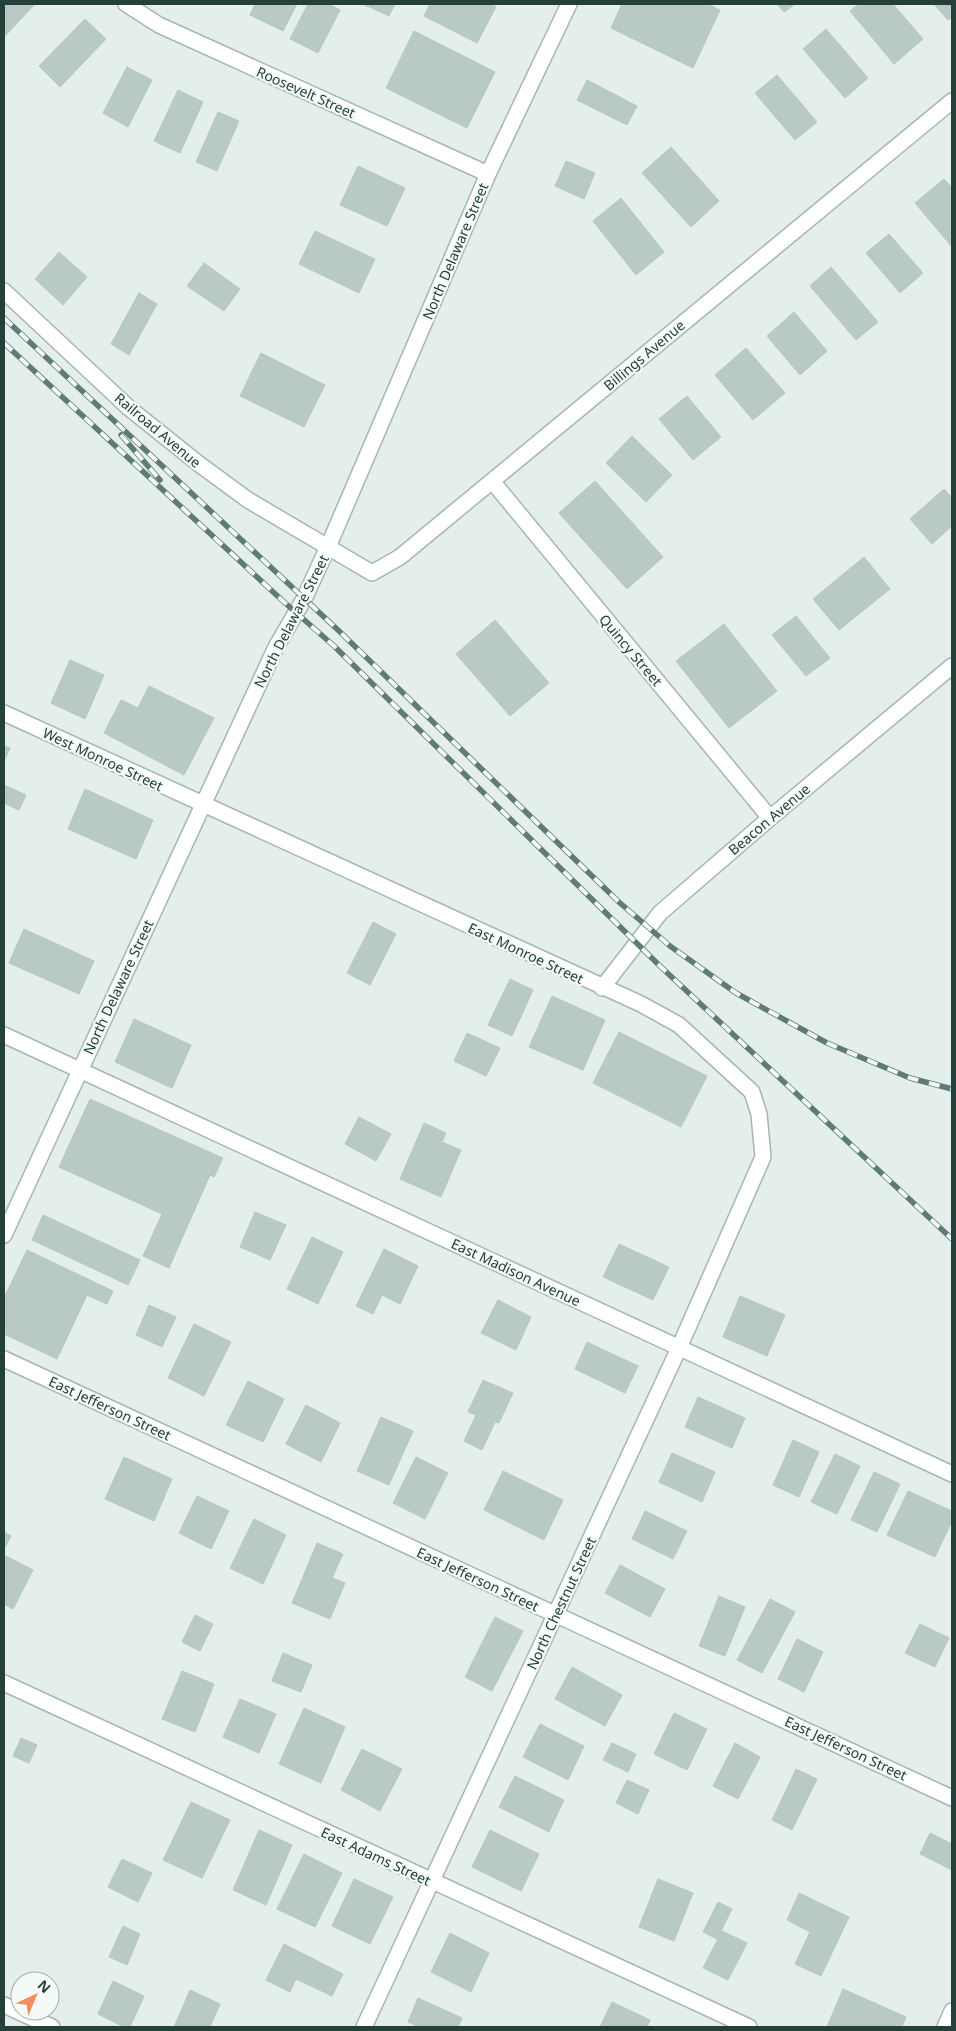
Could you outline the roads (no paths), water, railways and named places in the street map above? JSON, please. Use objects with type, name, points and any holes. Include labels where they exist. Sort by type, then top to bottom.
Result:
[{"type":"street","name":"Roosevelt Street","points":[[126,4],[159,25],[488,174]]},
{"type":"street","name":"North Delaware Street","points":[[4,1235],[276,647],[304,599],[328,547],[488,174],[569,4]]},
{"type":"street","name":"Billings Avenue","points":[[328,547],[372,573],[400,557],[952,101]]},
{"type":"street","name":"Railroad Avenue","points":[[4,291],[129,408],[199,464],[248,500],[328,547]]},
{"type":"street","name":"Quincy Street","points":[[492,481],[770,818]]},
{"type":"street","name":"Beacon Avenue","points":[[602,988],[660,913],[952,666]]},
{"type":"street","name":"West Monroe Street","points":[[4,713],[203,804]]},
{"type":"street","name":"East Monroe Street","points":[[203,804],[602,988],[641,1004],[679,1025],[752,1092],[758,1114],[764,1157],[755,1177]]},
{"type":"street","name":"East Madison Avenue","points":[[4,1035],[952,1474]]},
{"type":"street","name":"North Chestnut Street","points":[[364,2027],[679,1348],[755,1177]]},
{"type":"street","name":"East Jefferson Street","points":[[4,1359],[952,1798]]},
{"type":"street","name":"East Adams Street","points":[[4,1683],[749,2027]]},
{"type":"street","points":[[4,2005],[52,2027]]},
{"type":"street","points":[[945,2027],[952,2011]]},
{"type":"railway","points":[[4,318],[339,631],[620,903],[670,946],[736,993],[827,1043],[910,1078],[952,1089]]},
{"type":"railway","points":[[4,343],[334,646],[661,967],[952,1239]]},
{"type":"railway","points":[[121,435],[160,480]]}]
